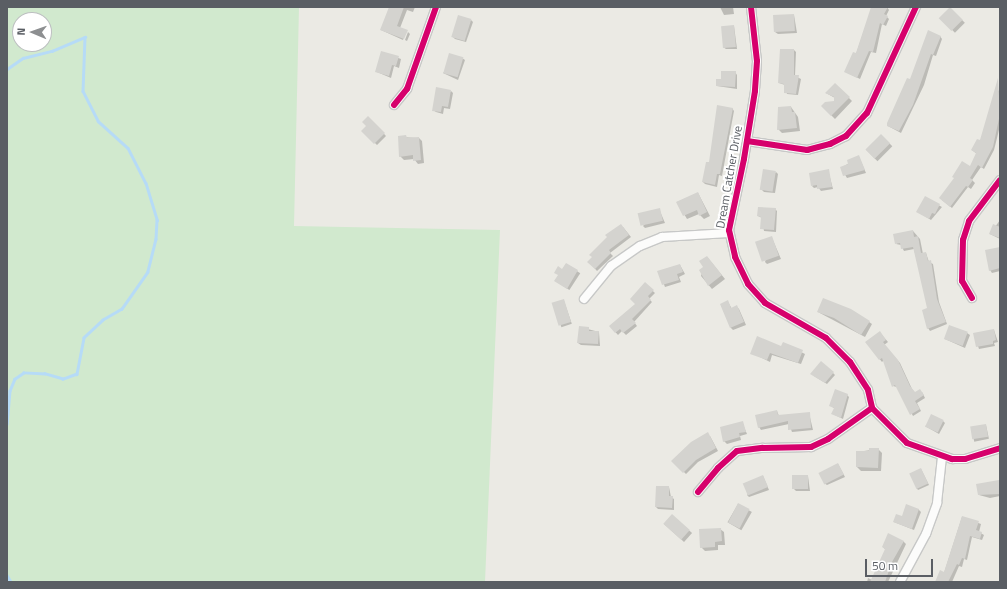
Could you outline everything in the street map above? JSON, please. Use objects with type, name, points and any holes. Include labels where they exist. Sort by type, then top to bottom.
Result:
[{"type":"street","points":[[394,105],[407,89],[436,7]]},
{"type":"street","name":"Dream Catcher Drive","points":[[751,7],[756,76],[747,141],[729,233],[735,257],[748,284],[765,303],[826,338],[850,362],[868,390],[872,408]]},
{"type":"street","points":[[747,141],[807,150],[830,144],[850,132],[871,105],[916,7]]},
{"type":"street","points":[[972,298],[962,281],[963,240],[969,221],[1000,180]]},
{"type":"street","points":[[584,299],[611,266],[640,246],[662,237],[729,233]]},
{"type":"street","points":[[698,492],[718,468],[737,451],[763,448],[811,447],[828,439],[872,408],[907,443],[942,457],[965,459],[1000,448]]},
{"type":"street","points":[[900,582],[926,534],[937,503],[942,457]]},
{"type":"green space","points":[[7,7],[299,7],[294,226],[500,230],[485,582],[7,582]]},
{"type":"building","points":[[389,7],[404,7],[397,26],[408,30],[404,39],[380,30]]},
{"type":"building","points":[[871,7],[888,7],[884,14],[888,16],[883,25],[880,23],[873,52],[869,51],[857,78],[844,72],[853,52],[856,53]]},
{"type":"building","points":[[950,7],[963,20],[951,31],[939,18]]},
{"type":"building","points":[[794,14],[795,31],[774,32],[773,15]]},
{"type":"building","points":[[458,15],[471,19],[465,41],[451,37]]},
{"type":"building","points":[[734,25],[736,47],[723,48],[721,26]]},
{"type":"building","points":[[928,30],[941,36],[933,55],[931,54],[913,105],[899,131],[887,126],[887,123],[907,78],[910,79]]},
{"type":"building","points":[[780,49],[794,49],[794,75],[799,75],[796,94],[784,93],[784,84],[778,83]]},
{"type":"building","points":[[381,51],[399,56],[396,66],[392,65],[389,76],[375,72]]},
{"type":"building","points":[[449,53],[463,57],[458,77],[443,73]]},
{"type":"building","points":[[721,71],[736,71],[735,87],[716,86],[716,79],[721,79]]},
{"type":"building","points":[[998,78],[1000,114],[993,147],[982,168],[978,165],[970,178],[973,180],[968,187],[966,186],[950,207],[939,198],[954,178],[952,177],[962,161],[970,166],[976,153],[971,150],[977,139],[980,140]]},
{"type":"building","points":[[835,83],[850,97],[831,116],[821,106],[825,102],[834,101],[834,97],[825,93]]},
{"type":"building","points":[[436,87],[451,90],[448,107],[442,106],[441,112],[432,111]]},
{"type":"building","points":[[717,105],[733,108],[720,174],[717,174],[715,185],[702,182],[706,162],[709,162]]},
{"type":"building","points":[[791,106],[792,112],[795,112],[797,128],[777,130],[778,107]]},
{"type":"building","points":[[368,116],[385,133],[374,144],[361,131],[366,126],[362,122]]},
{"type":"building","points":[[881,134],[890,143],[875,159],[865,150]]},
{"type":"building","points":[[406,135],[407,138],[419,137],[421,160],[413,161],[413,155],[399,157],[398,136]]},
{"type":"building","points":[[859,155],[865,170],[843,176],[840,167],[848,164],[847,160]]},
{"type":"building","points":[[763,169],[776,171],[773,192],[760,190]]},
{"type":"building","points":[[829,169],[832,187],[817,189],[817,185],[811,186],[809,173]]},
{"type":"building","points":[[698,192],[707,212],[699,216],[697,210],[683,216],[676,202]]},
{"type":"building","points":[[925,196],[940,204],[935,214],[932,213],[929,219],[916,212]]},
{"type":"building","points":[[758,207],[776,208],[774,230],[760,229],[761,217],[757,216]]},
{"type":"building","points":[[660,208],[663,221],[641,226],[638,213]]},
{"type":"building","points":[[621,224],[629,235],[609,250],[611,253],[595,269],[587,262],[592,257],[589,255],[607,237],[605,235]]},
{"type":"building","points":[[993,224],[1000,227],[1000,238],[989,234]]},
{"type":"building","points":[[913,230],[914,237],[918,236],[921,253],[926,252],[928,261],[931,260],[937,299],[946,322],[927,329],[922,310],[927,308],[913,247],[901,249],[900,243],[895,244],[893,234]]},
{"type":"building","points":[[772,236],[779,256],[762,262],[755,242]]},
{"type":"building","points":[[1000,247],[1000,268],[989,271],[985,250]]},
{"type":"building","points":[[707,256],[722,275],[708,286],[699,270],[703,267],[699,261]]},
{"type":"building","points":[[566,263],[578,270],[567,289],[554,281],[558,275],[554,273],[558,266],[562,269]]},
{"type":"building","points":[[680,264],[683,272],[677,274],[679,280],[662,285],[657,271]]},
{"type":"building","points":[[645,282],[654,290],[648,296],[651,300],[632,319],[636,323],[623,333],[620,329],[615,333],[609,326],[635,304],[630,299]]},
{"type":"building","points":[[823,298],[851,309],[870,321],[861,335],[834,318],[817,312]]},
{"type":"building","points":[[564,299],[571,322],[559,326],[552,303]]},
{"type":"building","points":[[728,300],[731,308],[737,305],[744,322],[730,328],[720,304]]},
{"type":"building","points":[[949,325],[968,332],[963,346],[944,339]]},
{"type":"building","points":[[579,326],[589,327],[589,331],[599,331],[598,344],[577,343]]},
{"type":"building","points":[[994,329],[996,340],[993,341],[993,344],[976,347],[973,333]]},
{"type":"building","points":[[880,331],[886,340],[883,342],[898,360],[910,386],[915,392],[920,389],[924,395],[915,401],[920,409],[910,415],[895,385],[892,387],[882,358],[879,360],[865,342]]},
{"type":"building","points":[[757,336],[781,346],[783,342],[803,350],[798,363],[770,353],[767,360],[750,354]]},
{"type":"building","points":[[821,361],[834,372],[825,383],[810,374]]},
{"type":"building","points":[[835,389],[848,394],[841,418],[831,414],[834,408],[829,406]]},
{"type":"building","points":[[777,410],[778,415],[810,412],[811,428],[788,430],[788,421],[758,428],[755,415]]},
{"type":"building","points":[[931,414],[944,420],[938,433],[925,427]]},
{"type":"building","points":[[743,421],[746,432],[739,433],[740,437],[723,442],[720,427]]},
{"type":"building","points":[[986,424],[988,437],[972,439],[970,427]]},
{"type":"building","points":[[708,432],[716,448],[696,460],[683,473],[671,461],[691,442]]},
{"type":"building","points":[[869,448],[879,448],[878,468],[856,467],[856,451],[869,451]]},
{"type":"building","points":[[838,463],[844,475],[824,485],[818,473]]},
{"type":"building","points":[[921,468],[928,483],[916,489],[909,473]]},
{"type":"building","points":[[763,475],[768,487],[748,496],[743,484]]},
{"type":"building","points":[[792,475],[808,475],[808,489],[792,489]]},
{"type":"building","points":[[999,480],[1000,494],[978,495],[976,484]]},
{"type":"building","points":[[656,486],[669,486],[669,496],[673,496],[672,508],[655,507]]},
{"type":"building","points":[[738,503],[750,509],[740,529],[728,523]]},
{"type":"building","points":[[906,504],[919,509],[912,529],[893,522],[896,514],[902,516]]},
{"type":"building","points":[[672,514],[690,530],[681,540],[663,524]]},
{"type":"building","points":[[962,516],[979,521],[976,530],[982,532],[980,539],[970,536],[965,559],[962,558],[959,565],[957,564],[948,582],[935,582],[940,570],[944,572]]},
{"type":"building","points":[[721,528],[722,541],[715,542],[715,547],[700,548],[699,529]]},
{"type":"building","points":[[888,533],[904,541],[892,562],[885,582],[870,582],[885,549],[882,547]]},
{"type":"waterway","points":[[7,69],[23,58],[52,51],[85,37],[83,91],[98,121],[128,148],[146,183],[157,220],[156,239],[148,272],[122,309],[103,320],[84,338],[77,374],[63,379],[45,374],[24,373],[15,379],[10,391],[7,424]]},
{"type":"waterway","points":[[7,575],[11,582]]},
{"type":"cycle path","points":[[394,105],[407,89],[436,7]]},
{"type":"cycle path","points":[[751,7],[757,61],[755,91],[744,159],[729,230],[735,257],[748,284],[765,303],[826,338],[850,362],[868,390],[872,408],[907,443],[952,459],[965,459],[1000,448]]},
{"type":"cycle path","points":[[747,141],[807,150],[830,144],[846,136],[867,113],[916,7]]},
{"type":"cycle path","points":[[972,298],[962,281],[963,240],[969,221],[1000,180]]},
{"type":"cycle path","points":[[698,492],[718,468],[737,451],[763,448],[811,447],[828,439],[872,408]]}]
